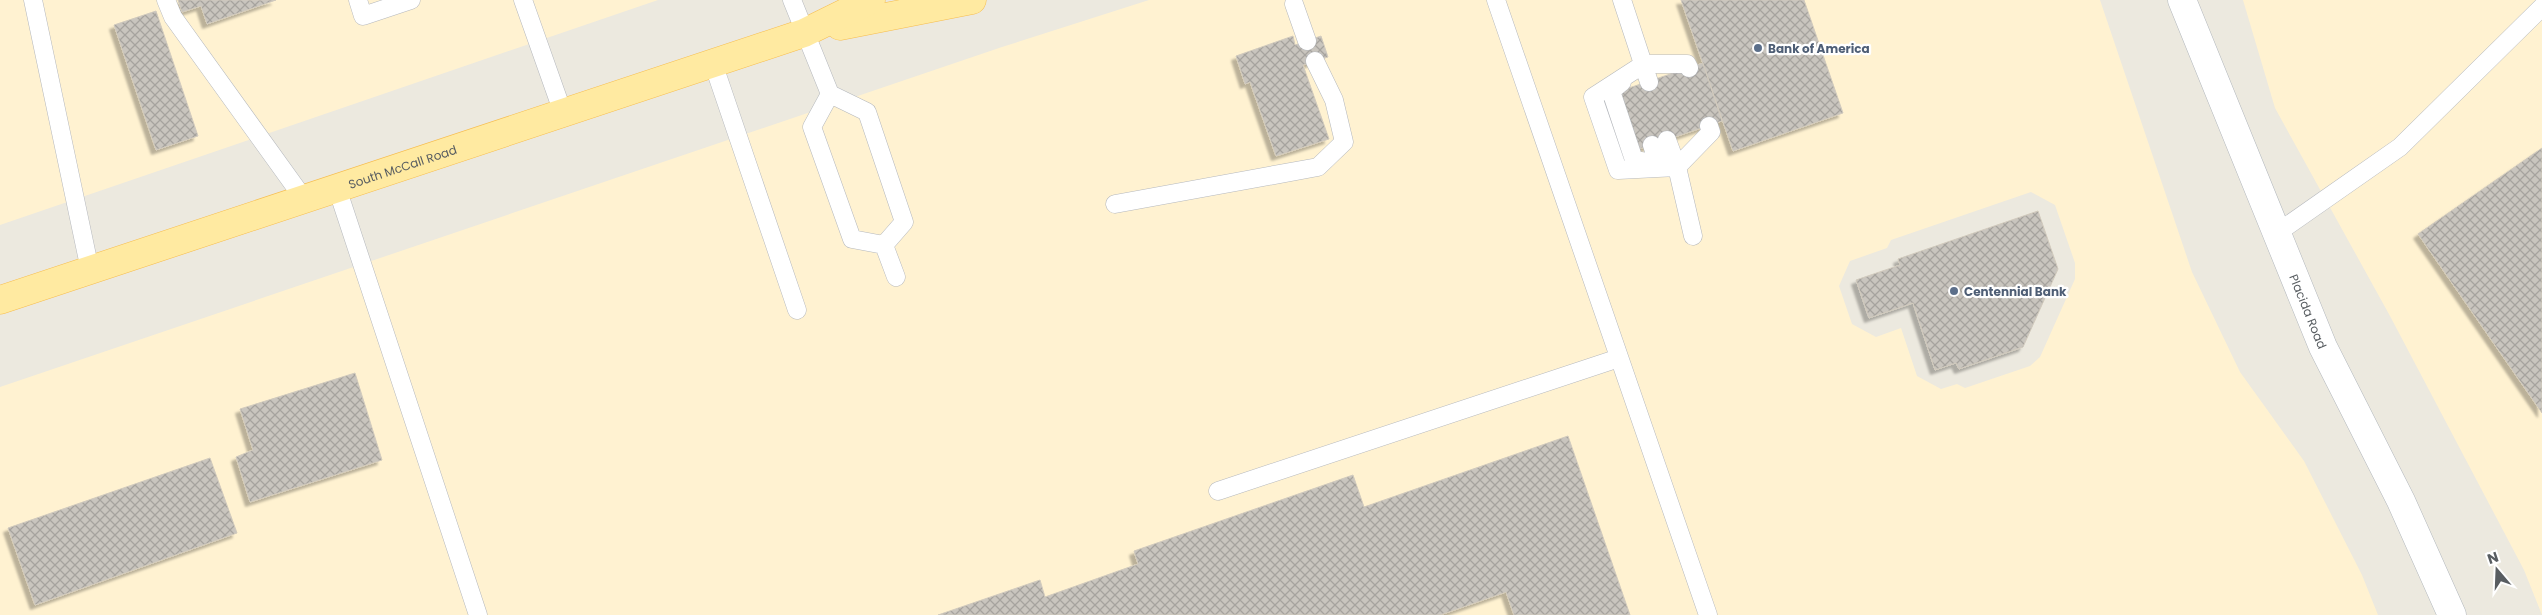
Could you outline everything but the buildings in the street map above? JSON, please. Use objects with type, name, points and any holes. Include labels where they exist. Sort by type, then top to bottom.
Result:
[{"type":"main road","name":"South McCall Road","points":[[804,33],[871,0]]},
{"type":"main road","name":"South McCall Road","points":[[0,300],[804,33],[972,0]]},
{"type":"main road","name":"Placida Road","points":[[2182,0],[2323,347],[2401,501],[2452,615]]},
{"type":"lane","points":[[33,0],[90,270]]},
{"type":"lane","points":[[166,0],[173,17],[304,199]]},
{"type":"lane","points":[[358,0],[363,16],[410,0]]},
{"type":"lane","points":[[523,0],[563,113]]},
{"type":"lane","points":[[792,0],[830,94],[867,112],[904,222],[884,245]]},
{"type":"lane","points":[[1496,0],[1708,615]]},
{"type":"lane","points":[[1622,0],[1649,82]]},
{"type":"lane","points":[[1294,4],[1307,41]]},
{"type":"lane","points":[[2277,234],[2400,147],[2542,7]]},
{"type":"lane","points":[[1115,204],[1318,167],[1344,142],[1334,100],[1315,61]]},
{"type":"lane","points":[[713,63],[797,310]]},
{"type":"lane","points":[[1644,64],[1669,71],[1670,74]]},
{"type":"lane","points":[[1632,87],[1630,82],[1644,64]]},
{"type":"lane","points":[[1689,68],[1687,64],[1644,64],[1594,97],[1618,170],[1677,167],[1711,132],[1709,126]]},
{"type":"lane","points":[[830,94],[812,127],[839,204],[852,240],[884,245]]},
{"type":"lane","points":[[1690,132],[1692,139],[1677,167],[1693,236]]},
{"type":"lane","points":[[1660,142],[1654,151],[1677,167]]},
{"type":"lane","points":[[337,188],[478,615]]},
{"type":"lane","points":[[884,245],[896,277]]},
{"type":"lane","points":[[1218,491],[1619,358]]},
{"type":"shaded area","points":[[0,0],[658,0],[0,225]]},
{"type":"shaded area","points":[[1149,0],[2100,0],[2192,272],[2240,372],[2304,461],[2362,575],[2378,615],[0,615],[0,387],[1002,47]],"holes":[[[2031,192],[2055,205],[2075,263],[2075,279],[2040,357],[2030,366],[1965,388],[1957,384],[1941,389],[1917,376],[1901,328],[1876,337],[1852,324],[1839,286],[1850,261],[1887,248],[1891,240]]]},
{"type":"shaded area","points":[[2243,0],[2542,0],[2542,615],[2524,570],[2390,316],[2275,108]]},
{"type":"place","name":"Bank of America","points":[[1758,48]]},
{"type":"place","name":"Centennial Bank","points":[[1954,291]]}]
